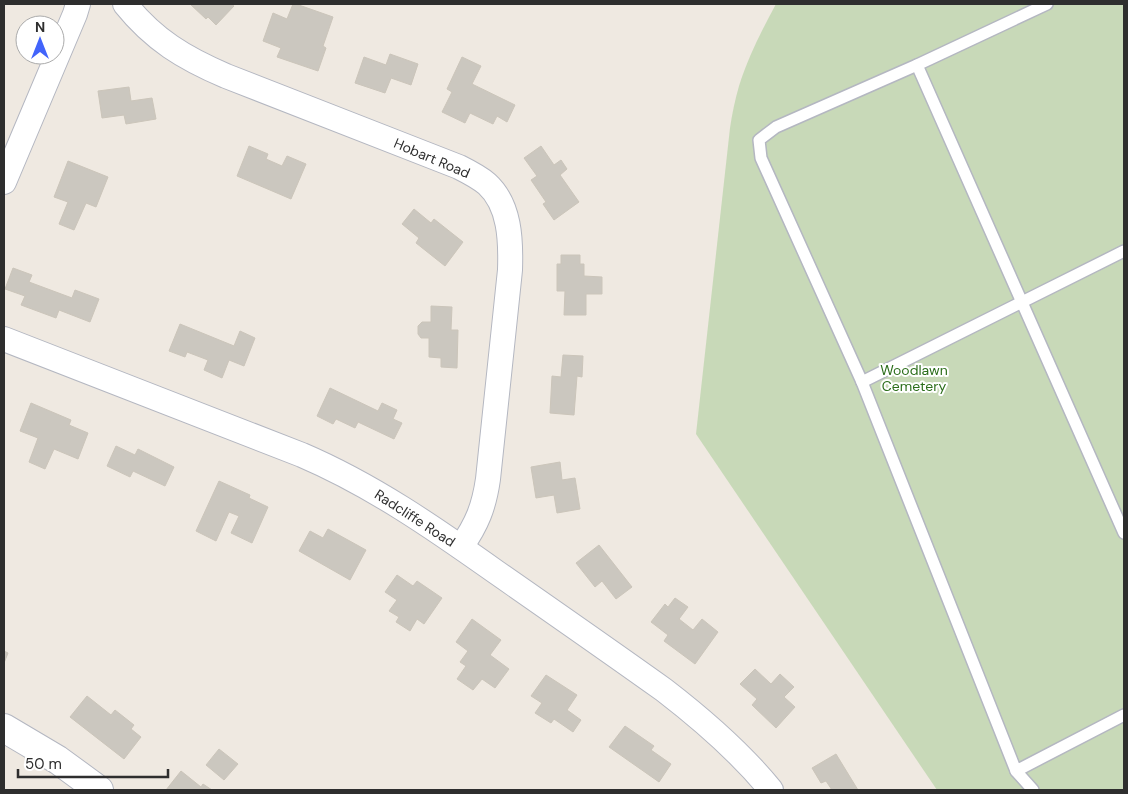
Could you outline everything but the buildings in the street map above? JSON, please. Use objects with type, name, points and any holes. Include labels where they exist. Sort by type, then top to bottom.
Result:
[{"type":"street","points":[[4,182],[78,4]]},
{"type":"street","name":"Hobart Road","points":[[125,4],[146,28],[191,60],[226,76],[460,167],[485,182],[494,191],[500,202],[508,230],[510,270],[486,492],[479,517],[461,548]]},
{"type":"street","name":"Radcliffe Road","points":[[4,339],[281,446],[321,463],[362,484],[409,512],[656,684],[692,711],[734,750],[771,790]]},
{"type":"street","points":[[4,728],[38,748],[99,790]]},
{"type":"lane","points":[[1033,790],[1016,771],[862,382],[761,158],[759,140],[776,127],[918,65],[1047,4]]},
{"type":"lane","points":[[918,65],[1124,533]]},
{"type":"lane","points":[[862,382],[1124,251]]},
{"type":"lane","points":[[1016,771],[1124,715]]},
{"type":"green space","name":"Woodlawn Cemetery","points":[[776,4],[1124,4],[1124,790],[937,790],[696,434],[730,128],[739,86]]}]
